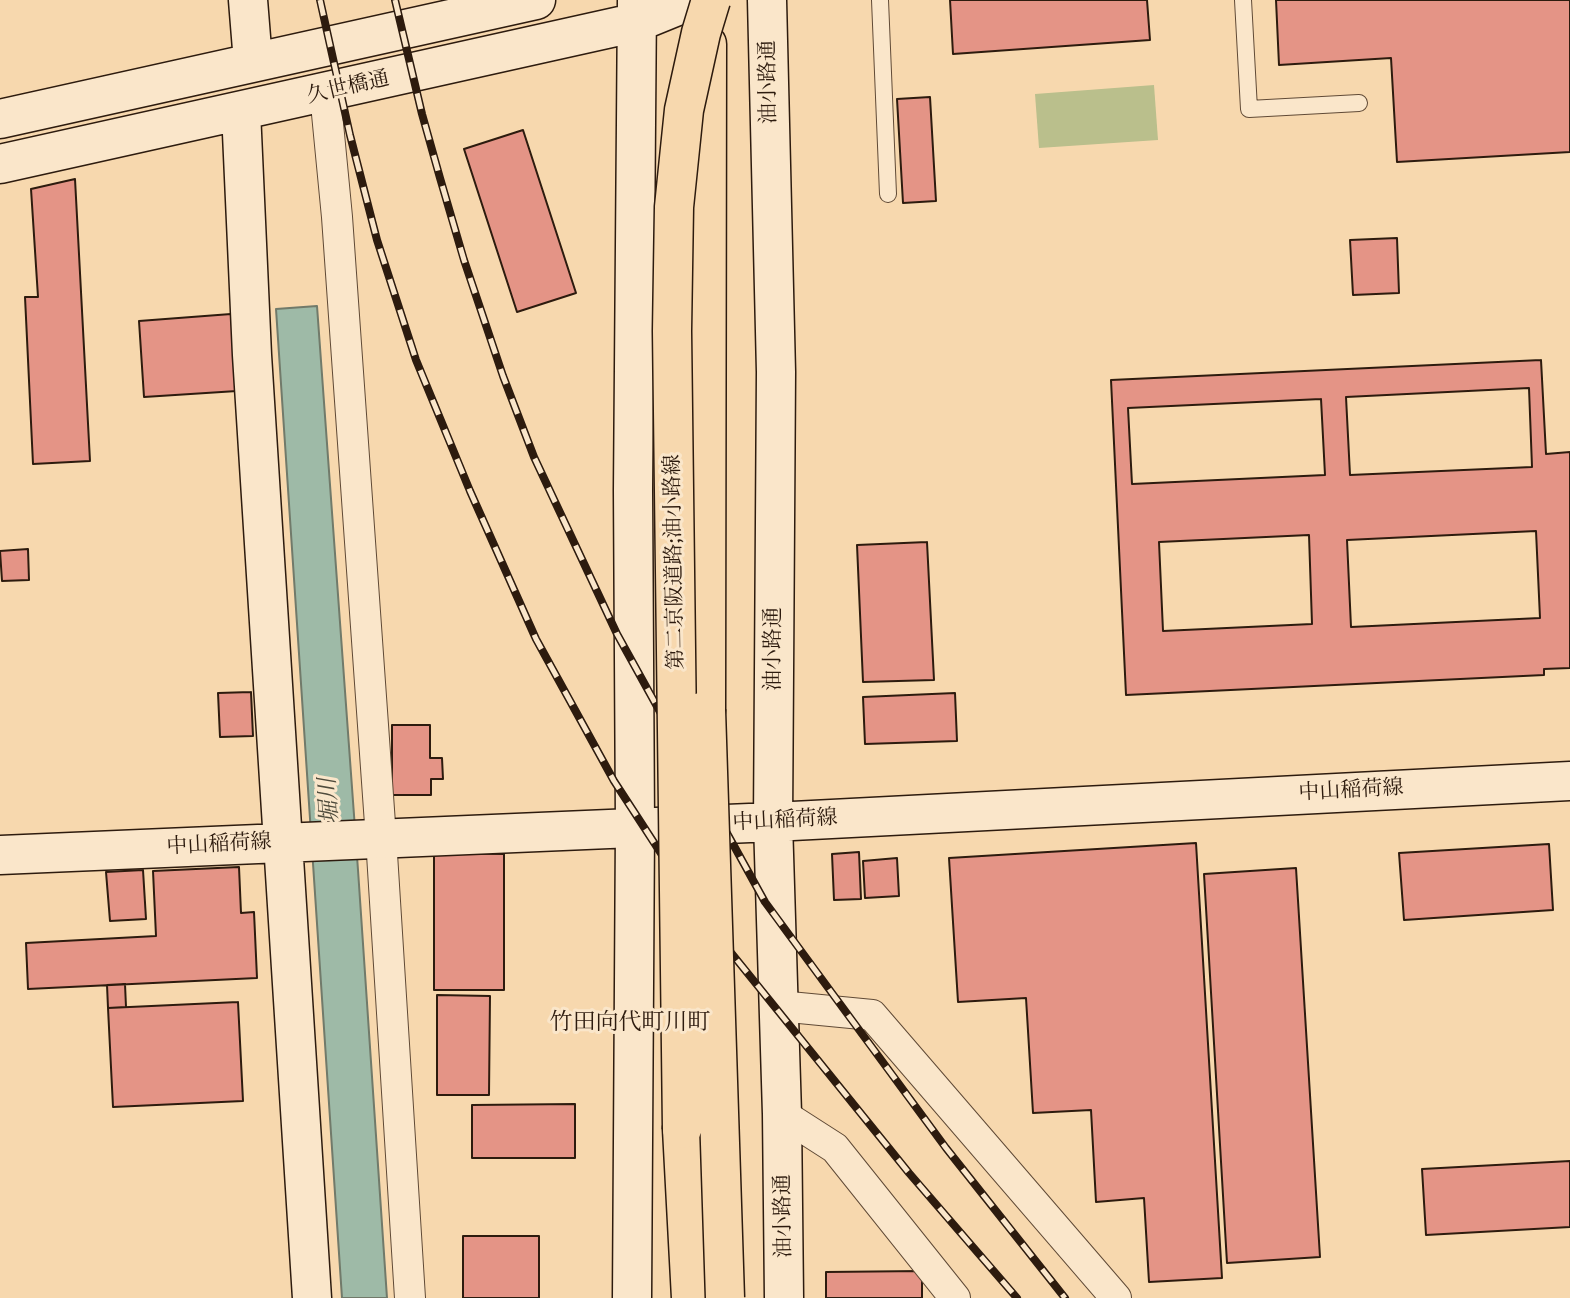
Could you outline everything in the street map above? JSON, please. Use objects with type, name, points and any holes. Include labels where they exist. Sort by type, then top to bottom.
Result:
[{"type":"highway","name":"第二京阪道路;油小路線","points":[[678,1298],[682,1129],[672,331],[674,207],[684,110],[709,0]]},
{"type":"highway","points":[[709,0],[706,710],[725,1298]]},
{"type":"highway","name":"第二京阪道路;油小路線","points":[[682,1129],[691,1298]]},
{"type":"street","points":[[248,0],[253,62]]},
{"type":"street","points":[[0,119],[253,62],[426,12],[536,0]]},
{"type":"street","name":"久世橋通","points":[[0,164],[325,93],[637,11],[692,0]]},
{"type":"street","name":"油小路通","points":[[767,0],[776,372],[773,822],[782,1114],[784,1298]]},
{"type":"street","points":[[632,1298],[635,827],[633,490],[637,11]]},
{"type":"street","points":[[325,93],[338,231],[410,1298]]},
{"type":"street","points":[[88,99],[97,143]]},
{"type":"street","points":[[242,111],[252,355],[289,842],[312,1298]]},
{"type":"street","name":"中山稲荷線","points":[[0,855],[773,822],[1570,781]]},
{"type":"street","points":[[779,1006],[872,1014],[1116,1298]]},
{"type":"street","points":[[782,1114],[835,1148],[955,1298]]},
{"type":"lane","points":[[880,0],[888,194]]},
{"type":"lane","points":[[1243,0],[1250,109],[1359,103]]},
{"type":"green space","points":[[1154,85],[1158,140],[1039,148],[1035,94]]},
{"type":"water","name":"堀川","points":[[317,306],[387,1298],[342,1298],[276,309]]},
{"type":"building","points":[[950,0],[1147,0],[1150,40],[953,54]]},
{"type":"building","points":[[1276,0],[1570,0],[1570,152],[1397,162],[1391,58],[1279,65]]},
{"type":"building","points":[[930,97],[936,201],[903,203],[897,99]]},
{"type":"building","points":[[523,130],[576,293],[517,312],[464,149]]},
{"type":"building","points":[[75,179],[90,461],[33,464],[25,297],[38,297],[31,189]]},
{"type":"building","points":[[1397,238],[1399,293],[1353,295],[1350,240]]},
{"type":"building","points":[[231,314],[237,391],[144,397],[139,321]]},
{"type":"building","points":[[1541,360],[1546,454],[1570,452],[1570,668],[1544,669],[1544,675],[1126,695],[1111,380]],"holes":[[[1529,388],[1532,467],[1350,475],[1346,397]],[[1321,399],[1325,475],[1132,484],[1128,408]],[[1536,531],[1540,618],[1351,627],[1347,540]],[[1309,535],[1312,624],[1163,631],[1159,542]]]},
{"type":"building","points":[[927,542],[934,680],[863,682],[857,545]]},
{"type":"building","points":[[28,549],[29,580],[2,581],[0,551]]},
{"type":"building","points":[[251,692],[253,736],[220,737],[218,693]]},
{"type":"building","points":[[955,693],[957,741],[865,744],[863,697]]},
{"type":"building","points":[[392,725],[430,725],[430,758],[442,758],[443,779],[431,779],[431,795],[392,795]]},
{"type":"building","points":[[1196,843],[1222,1278],[1149,1282],[1144,1198],[1096,1202],[1091,1110],[1033,1113],[1026,998],[958,1002],[949,858]]},
{"type":"building","points":[[1549,844],[1553,910],[1404,920],[1399,853]]},
{"type":"building","points":[[859,852],[861,899],[834,900],[832,854]]},
{"type":"building","points":[[434,853],[504,854],[504,990],[434,990]]},
{"type":"building","points":[[897,858],[899,896],[865,898],[863,861]]},
{"type":"building","points":[[239,867],[241,913],[254,912],[257,978],[28,989],[26,943],[156,936],[153,871]]},
{"type":"building","points":[[1296,868],[1320,1257],[1227,1263],[1204,874]]},
{"type":"building","points":[[143,870],[146,919],[110,921],[106,872]]},
{"type":"building","points":[[125,984],[126,1007],[108,1008],[107,985]]},
{"type":"building","points":[[437,995],[490,996],[489,1095],[437,1095]]},
{"type":"building","points":[[238,1002],[243,1101],[113,1107],[108,1008]]},
{"type":"building","points":[[575,1104],[575,1158],[472,1158],[472,1105]]},
{"type":"building","points":[[1570,1161],[1570,1227],[1426,1235],[1422,1169]]},
{"type":"building","points":[[463,1236],[539,1236],[539,1298],[463,1298]]},
{"type":"building","points":[[922,1271],[922,1298],[826,1298],[826,1272]]},
{"type":"railway","points":[[320,0],[377,240],[416,360],[470,491],[536,639],[614,781],[703,918],[909,1173],[1017,1298]]},
{"type":"railway","points":[[395,0],[440,178],[503,376],[534,457],[617,634],[765,902],[946,1148],[1065,1298]]},
{"type":"district","name":"竹田向代町川町","points":[[630,1023]]}]
